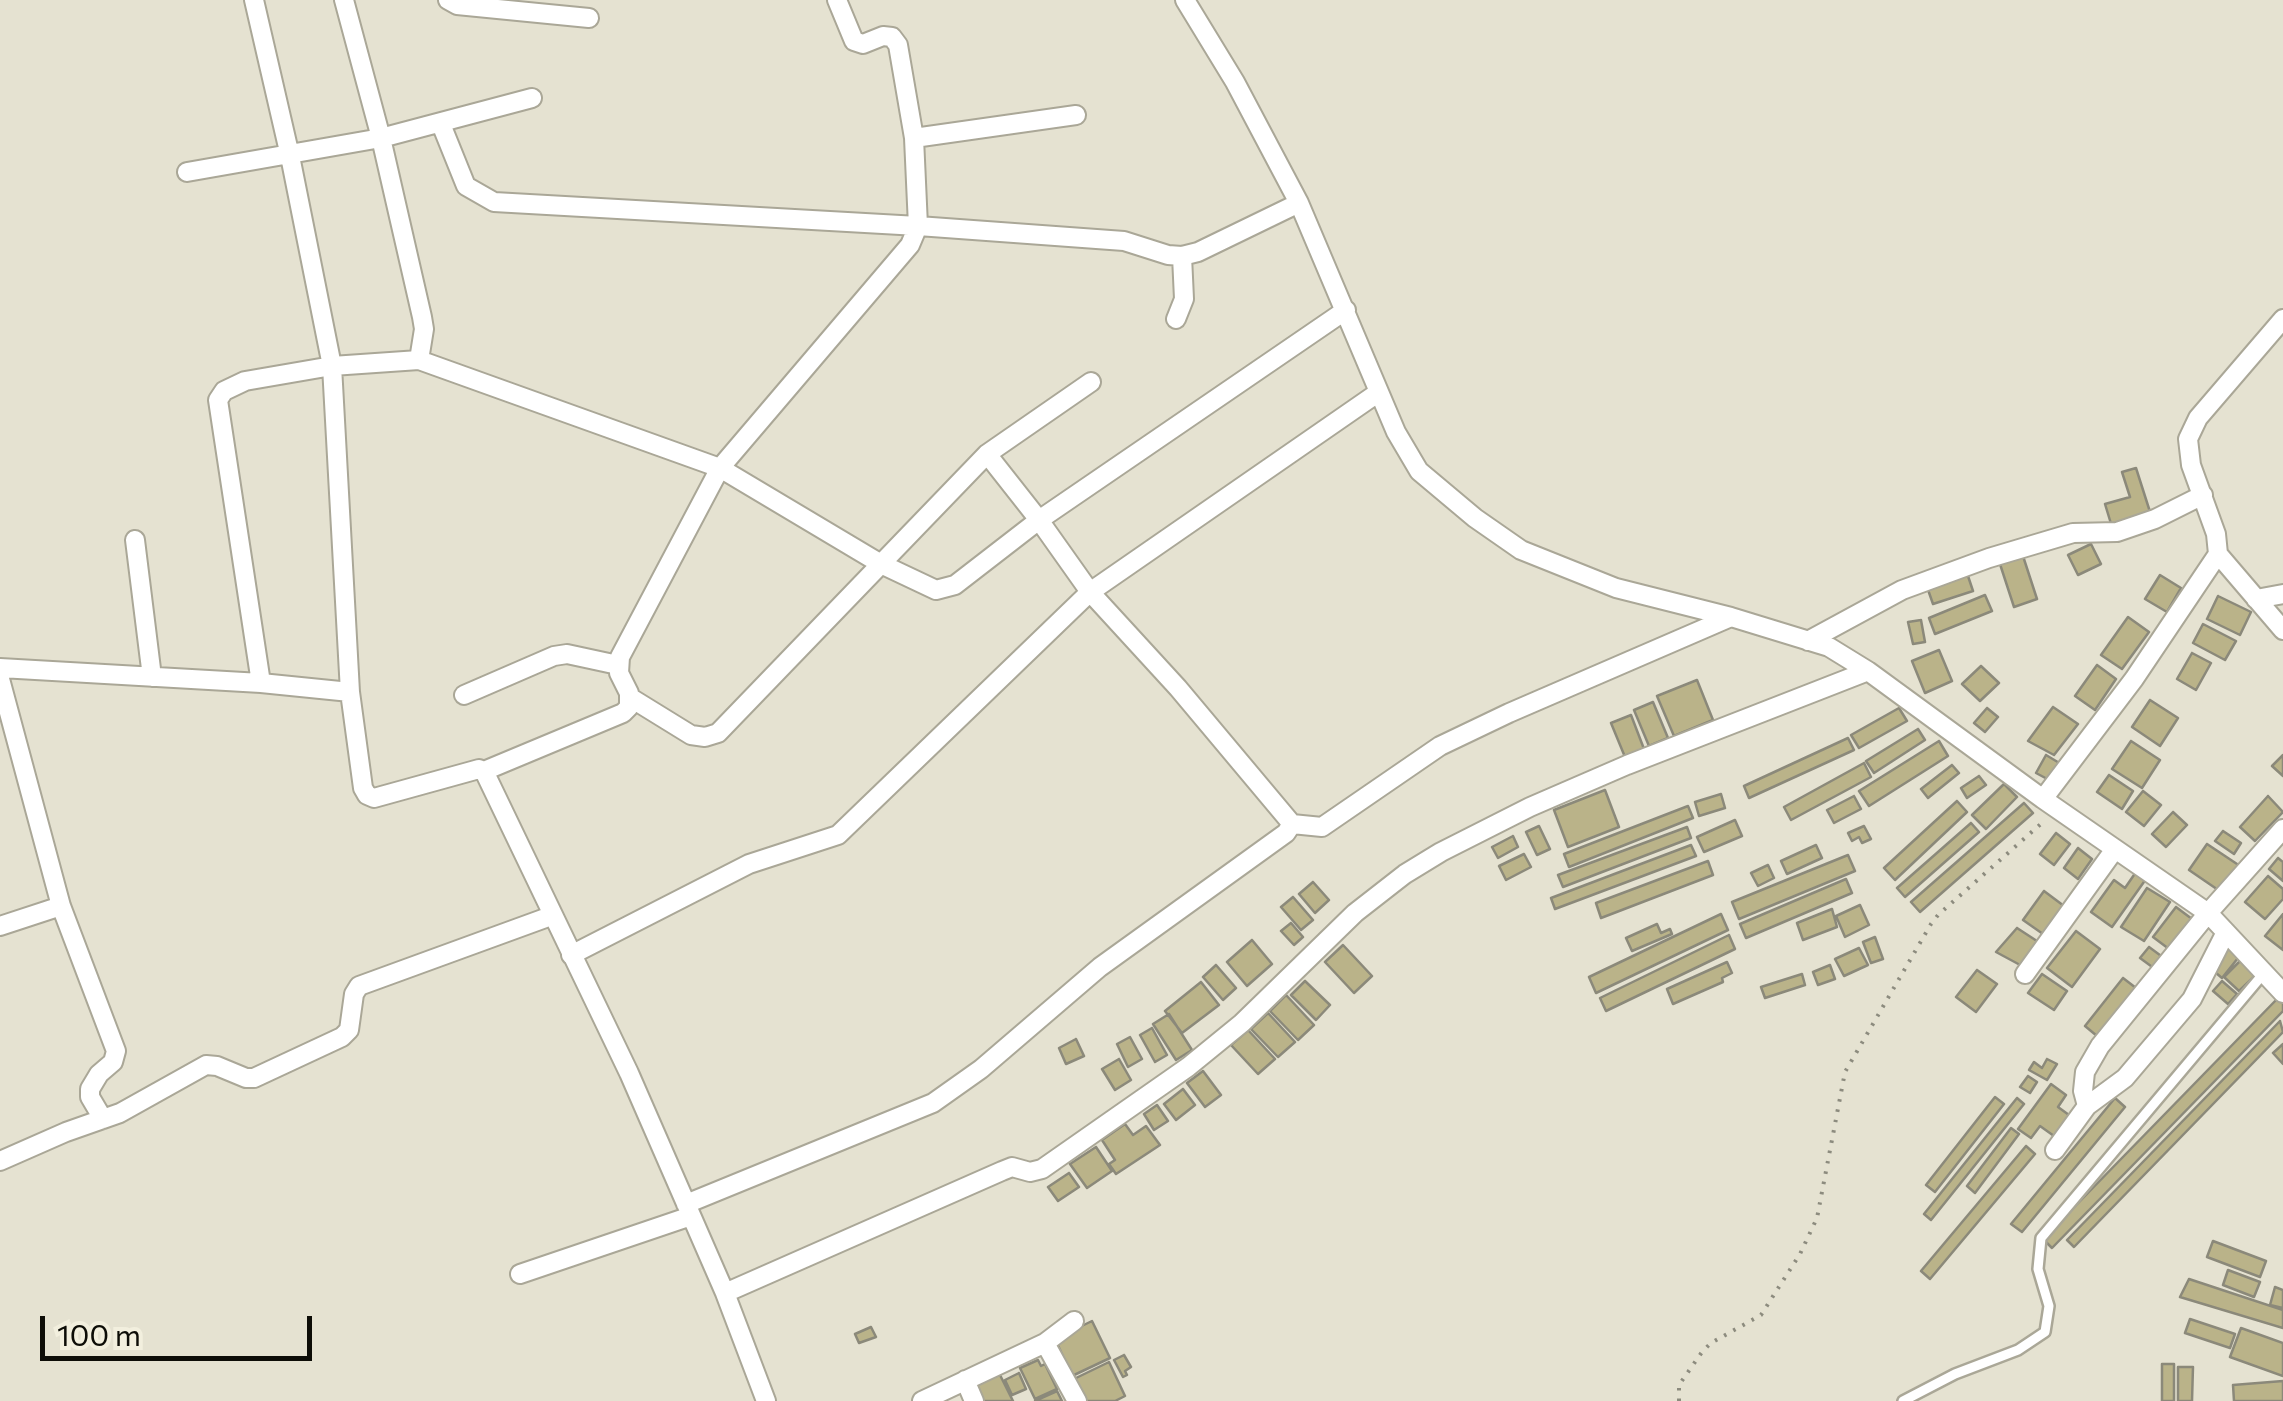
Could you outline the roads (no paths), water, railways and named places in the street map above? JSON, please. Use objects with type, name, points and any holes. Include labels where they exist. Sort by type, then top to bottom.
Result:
[{"type":"street","points":[[254,0],[332,366],[350,692],[363,788],[374,798],[479,768],[484,771],[629,1073],[725,1293],[766,1401]]},
{"type":"street","points":[[344,0],[381,138],[424,329],[419,360]]},
{"type":"street","points":[[448,0],[457,5],[588,18]]},
{"type":"street","points":[[484,771],[624,713],[629,707],[631,698],[618,665],[720,468],[902,256],[918,226],[914,138],[898,45],[883,36],[863,44],[854,42],[837,0]]},
{"type":"street","points":[[1185,0],[1235,82],[1299,203],[1396,432],[1419,470],[1475,518],[1522,550],[1616,588],[1731,616],[1829,647],[1868,670],[2050,804],[2208,913],[2283,994]]},
{"type":"street","points":[[188,172],[381,138],[532,98]]},
{"type":"street","points":[[914,138],[1076,115]]},
{"type":"street","points":[[442,124],[466,186],[494,202],[1124,241],[1182,256],[1299,203]]},
{"type":"street","points":[[1176,319],[1184,299],[1182,256]]},
{"type":"street","points":[[261,683],[218,400],[224,391],[245,381],[332,366],[419,360],[720,468],[882,564],[926,587],[946,589],[1039,520],[1346,310]]},
{"type":"street","points":[[2283,319],[2198,418],[2188,439],[2191,464],[2216,534],[2218,554],[2283,630]]},
{"type":"street","points":[[631,698],[691,735],[705,737],[718,733],[987,454],[1091,382]]},
{"type":"street","points":[[572,955],[750,864],[838,835],[1090,592],[1379,392]]},
{"type":"street","points":[[987,454],[1090,592],[1178,688],[1292,824],[1322,827],[1440,746],[1731,616]]},
{"type":"street","points":[[1808,641],[1902,590],[1989,558],[2074,533],[2117,532],[2155,519],[2203,495]]},
{"type":"street","points":[[135,540],[152,677]]},
{"type":"street","points":[[2050,804],[2218,554]]},
{"type":"street","points":[[2256,599],[2283,594]]},
{"type":"street","points":[[464,695],[554,656],[566,654],[618,665]]},
{"type":"street","points":[[0,668],[350,692]]},
{"type":"street","points":[[725,1293],[1002,1170],[1042,1169],[1188,1066],[1242,1023],[1355,914],[1405,874],[1441,852],[1595,779],[1868,670]]},
{"type":"street","points":[[0,679],[61,906],[116,1051],[90,1089],[102,1119]]},
{"type":"street","points":[[520,1274],[689,1210],[933,1102],[981,1069],[1100,966],[1286,833],[1292,824]]},
{"type":"street","points":[[2088,1106],[2083,1091],[2085,1072],[2100,1046],[2208,913],[2283,829]]},
{"type":"street","points":[[2024,974],[2115,848]]},
{"type":"street","points":[[0,926],[61,906]]},
{"type":"street","points":[[0,1162],[146,1100],[206,1065],[254,1078],[342,1038],[352,1022],[354,994],[368,981],[551,916]]},
{"type":"street","points":[[2055,1150],[2088,1106],[2125,1078],[2192,998],[2226,932]]},
{"type":"street","points":[[922,1401],[1045,1343],[1074,1321]]},
{"type":"street","points":[[1045,1343],[1077,1401]]},
{"type":"street","points":[[965,1380],[974,1401]]},
{"type":"lane","points":[[1904,1401],[1955,1374],[2018,1350],[2045,1332],[2049,1306],[2038,1269],[2041,1238],[2264,973]]}]
